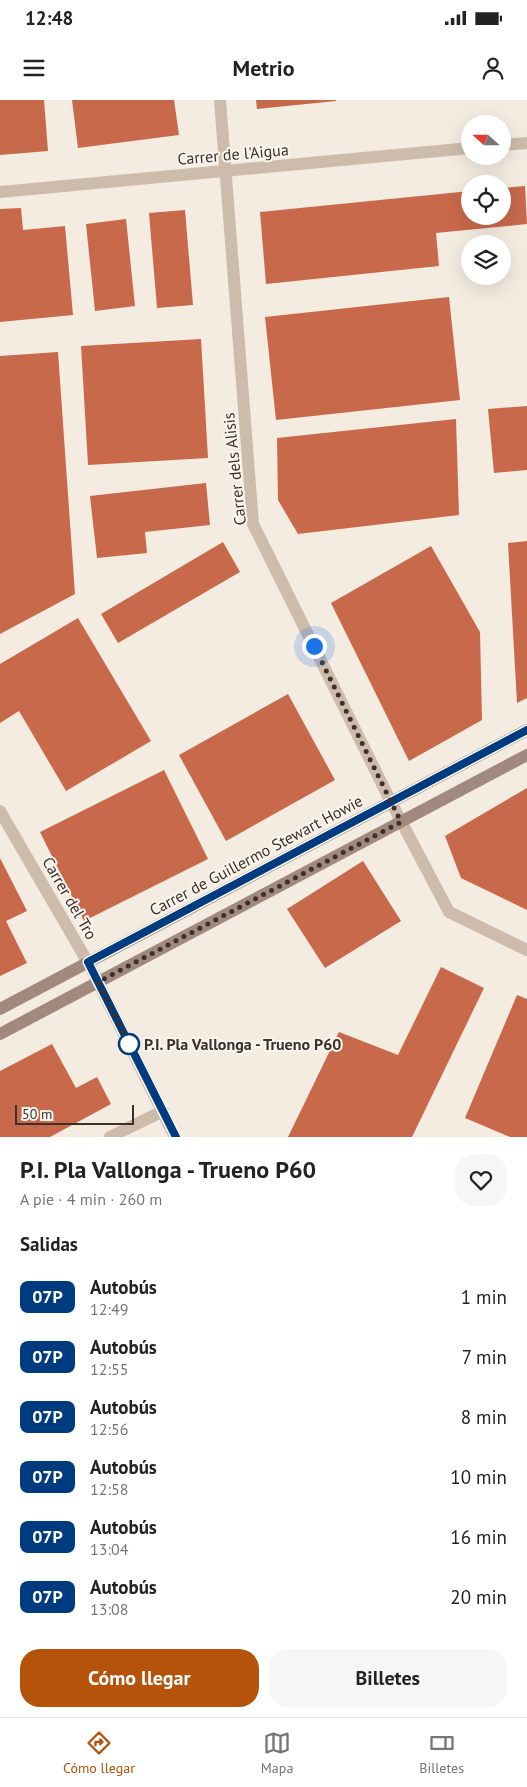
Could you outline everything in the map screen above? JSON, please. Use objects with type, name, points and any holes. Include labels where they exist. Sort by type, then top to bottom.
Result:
[{"type":"street","name":"Carrer dels Alisis","points":[[220,100],[253,524],[401,822],[449,912],[527,950]]},
{"type":"street","points":[[511,144],[527,143]]},
{"type":"street","name":"Carrer de l'Aigua","points":[[0,192],[461,149]]},
{"type":"street","name":"Carrer de Guillermo Stewart Howie","points":[[0,1009],[527,730]]},
{"type":"street","points":[[0,1034],[527,755]]},
{"type":"street","name":"Carrer del Tro","points":[[0,811],[88,962],[176,1137]]},
{"type":"street","points":[[110,1137],[162,1111]]},
{"type":"building","points":[[0,100],[44,100],[48,151],[0,155]]},
{"type":"building","points":[[72,100],[174,100],[179,135],[78,148]]},
{"type":"building","points":[[256,100],[336,100],[336,101],[257,109]]},
{"type":"building","points":[[525,186],[527,224],[436,233],[439,266],[266,284],[260,212],[461,192],[461,225],[511,225],[511,187]]},
{"type":"building","points":[[21,208],[23,230],[65,226],[73,315],[0,322],[0,209]]},
{"type":"building","points":[[185,210],[193,305],[157,308],[149,213]]},
{"type":"building","points":[[126,219],[135,306],[95,311],[86,224]]},
{"type":"building","points":[[449,297],[460,400],[276,420],[265,317]]},
{"type":"building","points":[[201,339],[208,458],[88,465],[81,346]]},
{"type":"building","points":[[58,352],[75,594],[0,634],[0,356]]},
{"type":"building","points":[[527,406],[527,470],[494,473],[488,409]]},
{"type":"building","points":[[456,419],[459,515],[298,534],[278,500],[277,438]]},
{"type":"building","points":[[206,483],[210,525],[145,532],[147,553],[97,558],[90,496]]},
{"type":"building","points":[[527,541],[527,698],[517,703],[508,543]]},
{"type":"building","points":[[223,542],[240,572],[118,643],[101,614]]},
{"type":"building","points":[[431,546],[480,632],[482,720],[409,761],[331,603]]},
{"type":"building","points":[[78,618],[151,741],[66,791],[19,711],[0,723],[0,664]]},
{"type":"building","points":[[288,694],[335,780],[226,841],[179,755]]},
{"type":"building","points":[[164,770],[208,859],[84,921],[40,832]]},
{"type":"building","points":[[527,788],[527,910],[461,878],[445,836]]},
{"type":"building","points":[[0,858],[27,911],[6,921],[27,963],[0,976]]},
{"type":"building","points":[[363,861],[401,921],[325,968],[287,909]]},
{"type":"building","points":[[441,967],[484,988],[412,1137],[288,1137],[339,1032],[398,1055]]},
{"type":"building","points":[[517,995],[527,999],[527,1137],[510,1137],[465,1118]]},
{"type":"building","points":[[52,1044],[76,1088],[97,1077],[111,1104],[50,1137],[0,1137],[0,1071]]},
{"type":"bus line","name":"07P","points":[[176,1137],[88,962],[527,730]]},
{"type":"place","name":"P.I. Pla Vallonga - Trueno P60","points":[[129,1044]]},
{"type":"route","points":[[129,1044],[130,1046],[98,982],[401,822],[314,646]]}]
